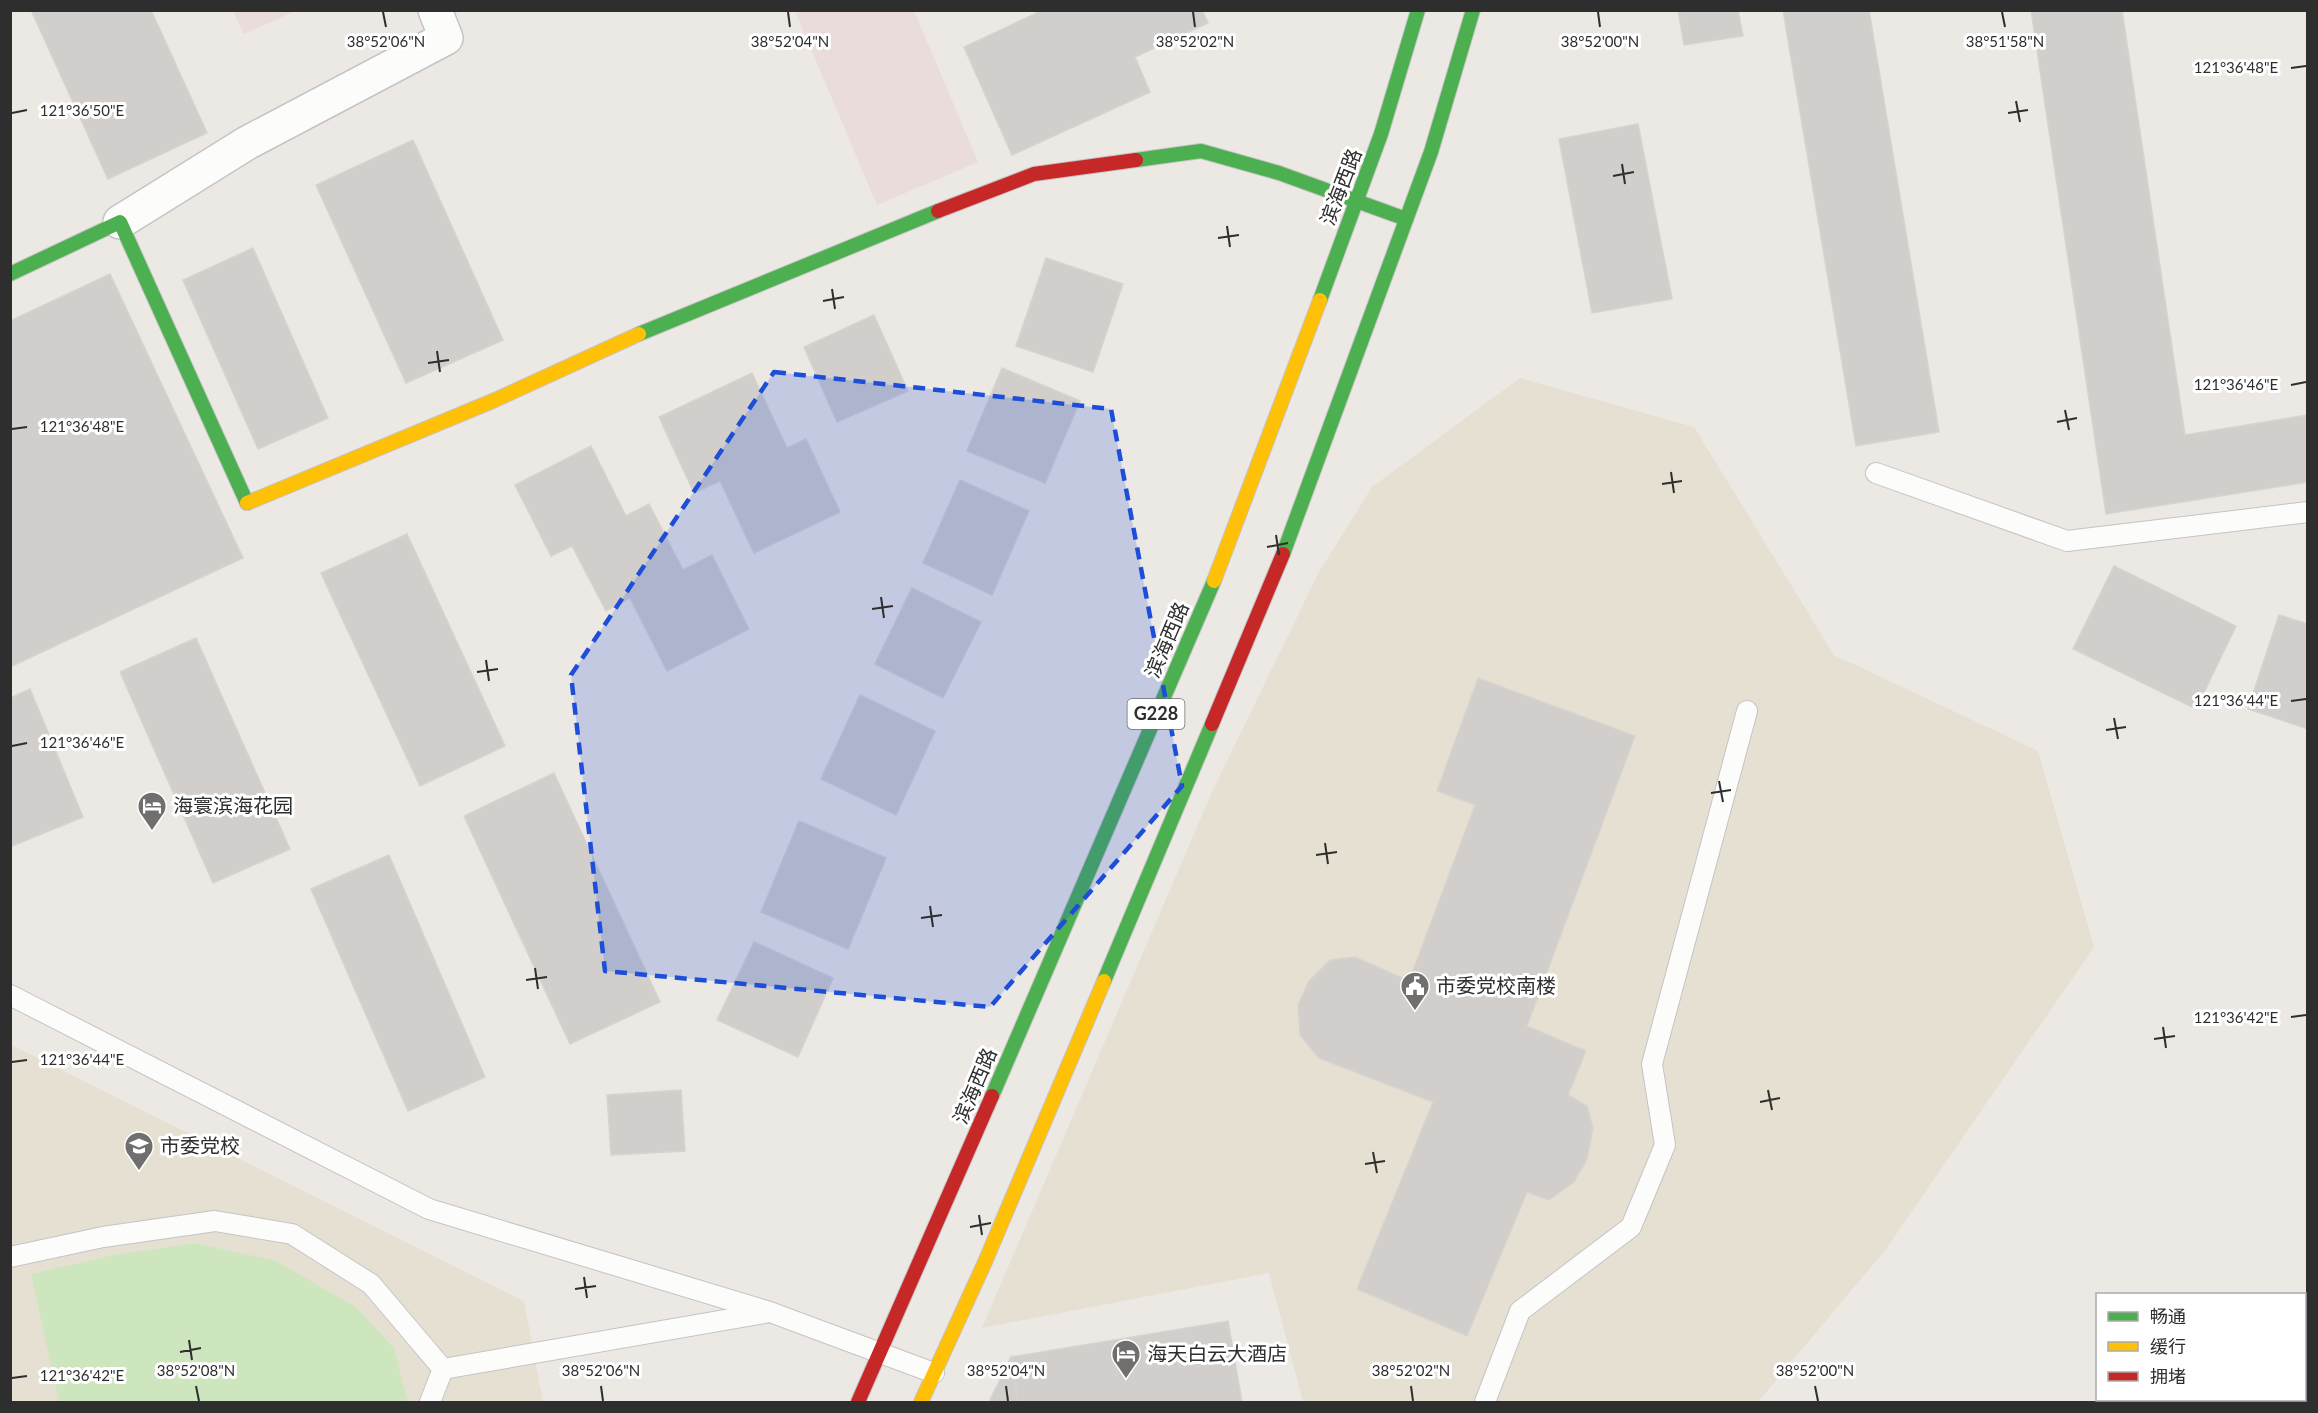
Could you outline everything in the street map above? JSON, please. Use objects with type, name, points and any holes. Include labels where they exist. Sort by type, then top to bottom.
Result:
[{"type":"main road","name":"滨海西路","points":[[858,1402],[1227,550],[1382,134],[1418,10]]},
{"type":"main road","name":"G228","points":[[921,1402],[985,1262],[1276,571],[1431,152],[1473,10]]},
{"type":"main road","points":[[10,274],[120,222],[246,503],[495,400],[659,325],[1034,174],[1201,151],[1279,173],[1406,219]]},
{"type":"street","points":[[120,222],[247,143],[446,38],[435,10]]},
{"type":"lane","points":[[1876,473],[2067,541],[2307,512]]},
{"type":"lane","points":[[1485,1402],[1520,1311],[1631,1227],[1665,1145],[1652,1064],[1747,711]]},
{"type":"lane","points":[[10,994],[429,1209],[770,1312],[934,1373]]},
{"type":"lane","points":[[10,1257],[103,1237],[214,1221],[292,1234],[371,1284],[443,1368]]},
{"type":"lane","points":[[443,1368],[770,1312]]},
{"type":"lane","points":[[430,1402],[443,1368]]},
{"type":"highlighted area","points":[[774,372],[1111,409],[1182,786],[990,1007],[605,971],[571,675]]},
{"type":"shaded area","points":[[233,11],[295,11],[244,34]]},
{"type":"shaded area","points":[[795,11],[914,11],[978,162],[877,205]]},
{"type":"shaded area","name":"市委党校南楼","points":[[1520,378],[1694,427],[1834,655],[2038,751],[2094,947],[1886,1249],[1758,1402],[1303,1402],[1269,1273],[982,1328],[1211,794],[1319,572],[1372,487]]},
{"type":"shaded area","name":"市委党校","points":[[10,1044],[524,1301],[543,1402],[11,1402]]},
{"type":"green space","points":[[195,1243],[276,1261],[356,1307],[394,1348],[408,1402],[59,1402],[31,1274],[114,1255]]},
{"type":"water","points":[[2306,1298],[2307,1402],[2169,1402],[2306,1401]]},
{"type":"building","points":[[31,10],[151,10],[207,133],[108,179]]},
{"type":"building","points":[[1043,10],[1202,10],[1208,23],[1135,57],[1150,92],[1012,155],[964,47]]},
{"type":"building","points":[[1678,10],[1738,10],[1743,36],[1684,45]]},
{"type":"building","points":[[1783,10],[1869,10],[1939,432],[1856,446]]},
{"type":"building","points":[[2031,10],[2122,10],[2185,435],[2308,415],[2308,482],[2106,514]]},
{"type":"building","points":[[1638,124],[1672,299],[1592,313],[1559,139]]},
{"type":"building","points":[[413,140],[503,340],[406,383],[316,185]]},
{"type":"building","points":[[253,248],[328,418],[258,449],[183,280]]},
{"type":"building","points":[[1046,258],[1123,284],[1093,372],[1016,346]]},
{"type":"building","points":[[110,274],[243,558],[10,667],[10,321]]},
{"type":"building","points":[[874,315],[908,391],[837,422],[804,347]]},
{"type":"building","points":[[1002,368],[1080,401],[1045,483],[967,451]]},
{"type":"building","points":[[752,373],[787,448],[806,439],[840,512],[754,553],[720,481],[694,493],[659,417]]},
{"type":"building","points":[[591,446],[626,516],[649,504],[683,570],[712,555],[749,629],[667,671],[630,598],[606,611],[572,546],[551,556],[515,485]]},
{"type":"building","points":[[960,480],[1029,511],[992,595],[923,563]]},
{"type":"building","points":[[407,534],[505,746],[420,786],[321,573]]},
{"type":"building","points":[[2114,566],[2236,626],[2196,709],[2073,649]]},
{"type":"building","points":[[912,588],[981,622],[943,698],[875,664]]},
{"type":"building","points":[[2279,615],[2308,624],[2308,729],[2248,709]]},
{"type":"building","points":[[196,638],[290,849],[213,883],[120,672]]},
{"type":"building","name":"市委党校南楼","points":[[1478,678],[1635,736],[1527,1026],[1586,1051],[1568,1095],[1587,1106],[1593,1128],[1587,1159],[1574,1182],[1549,1200],[1527,1192],[1467,1336],[1357,1289],[1433,1102],[1319,1058],[1300,1035],[1298,1005],[1309,981],[1330,960],[1355,957],[1409,981],[1475,805],[1437,791]]},
{"type":"building","points":[[30,689],[83,817],[10,847],[10,698]]},
{"type":"building","points":[[860,695],[935,731],[896,815],[821,779]]},
{"type":"building","points":[[554,773],[660,1002],[570,1044],[464,816]]},
{"type":"building","points":[[799,821],[886,858],[848,949],[761,912]]},
{"type":"building","points":[[389,855],[485,1077],[408,1111],[311,889]]},
{"type":"building","points":[[754,942],[833,978],[798,1057],[717,1020]]},
{"type":"building","points":[[681,1090],[685,1151],[611,1155],[607,1095]]},
{"type":"building","name":"海天白云大酒店","points":[[1228,1321],[1242,1402],[1018,1402],[1011,1357]]},
{"type":"building","points":[[1011,1357],[1018,1402],[989,1402]]},
{"type":"traffic: fast","points":[[1320,300],[1381,134],[1418,10]]},
{"type":"traffic: fast","points":[[1283,554],[1431,152],[1473,10]]},
{"type":"traffic: fast","points":[[1136,160],[1201,151],[1279,173],[1406,219]]},
{"type":"traffic: fast","points":[[639,334],[938,211]]},
{"type":"traffic: fast","points":[[10,274],[120,222],[247,503]]},
{"type":"traffic: fast","points":[[992,1096],[1214,581]]},
{"type":"traffic: fast","points":[[1104,981],[1212,724]]},
{"type":"traffic: slow","points":[[1214,581],[1320,300]]},
{"type":"traffic: slow","points":[[247,503],[495,400],[639,334]]},
{"type":"traffic: slow","points":[[921,1402],[985,1262],[1104,981]]},
{"type":"traffic: jam","points":[[938,211],[1034,174],[1136,160]]},
{"type":"traffic: jam","points":[[1212,724],[1283,554]]},
{"type":"traffic: jam","points":[[858,1402],[992,1096]]},
{"type":"place","name":"海寰滨海花园","points":[[152,832]]},
{"type":"place","name":"市委党校南楼","points":[[1415,1012]]},
{"type":"place","name":"市委党校","points":[[139,1172]]},
{"type":"place","name":"海天白云大酒店","points":[[1126,1380]]}]
